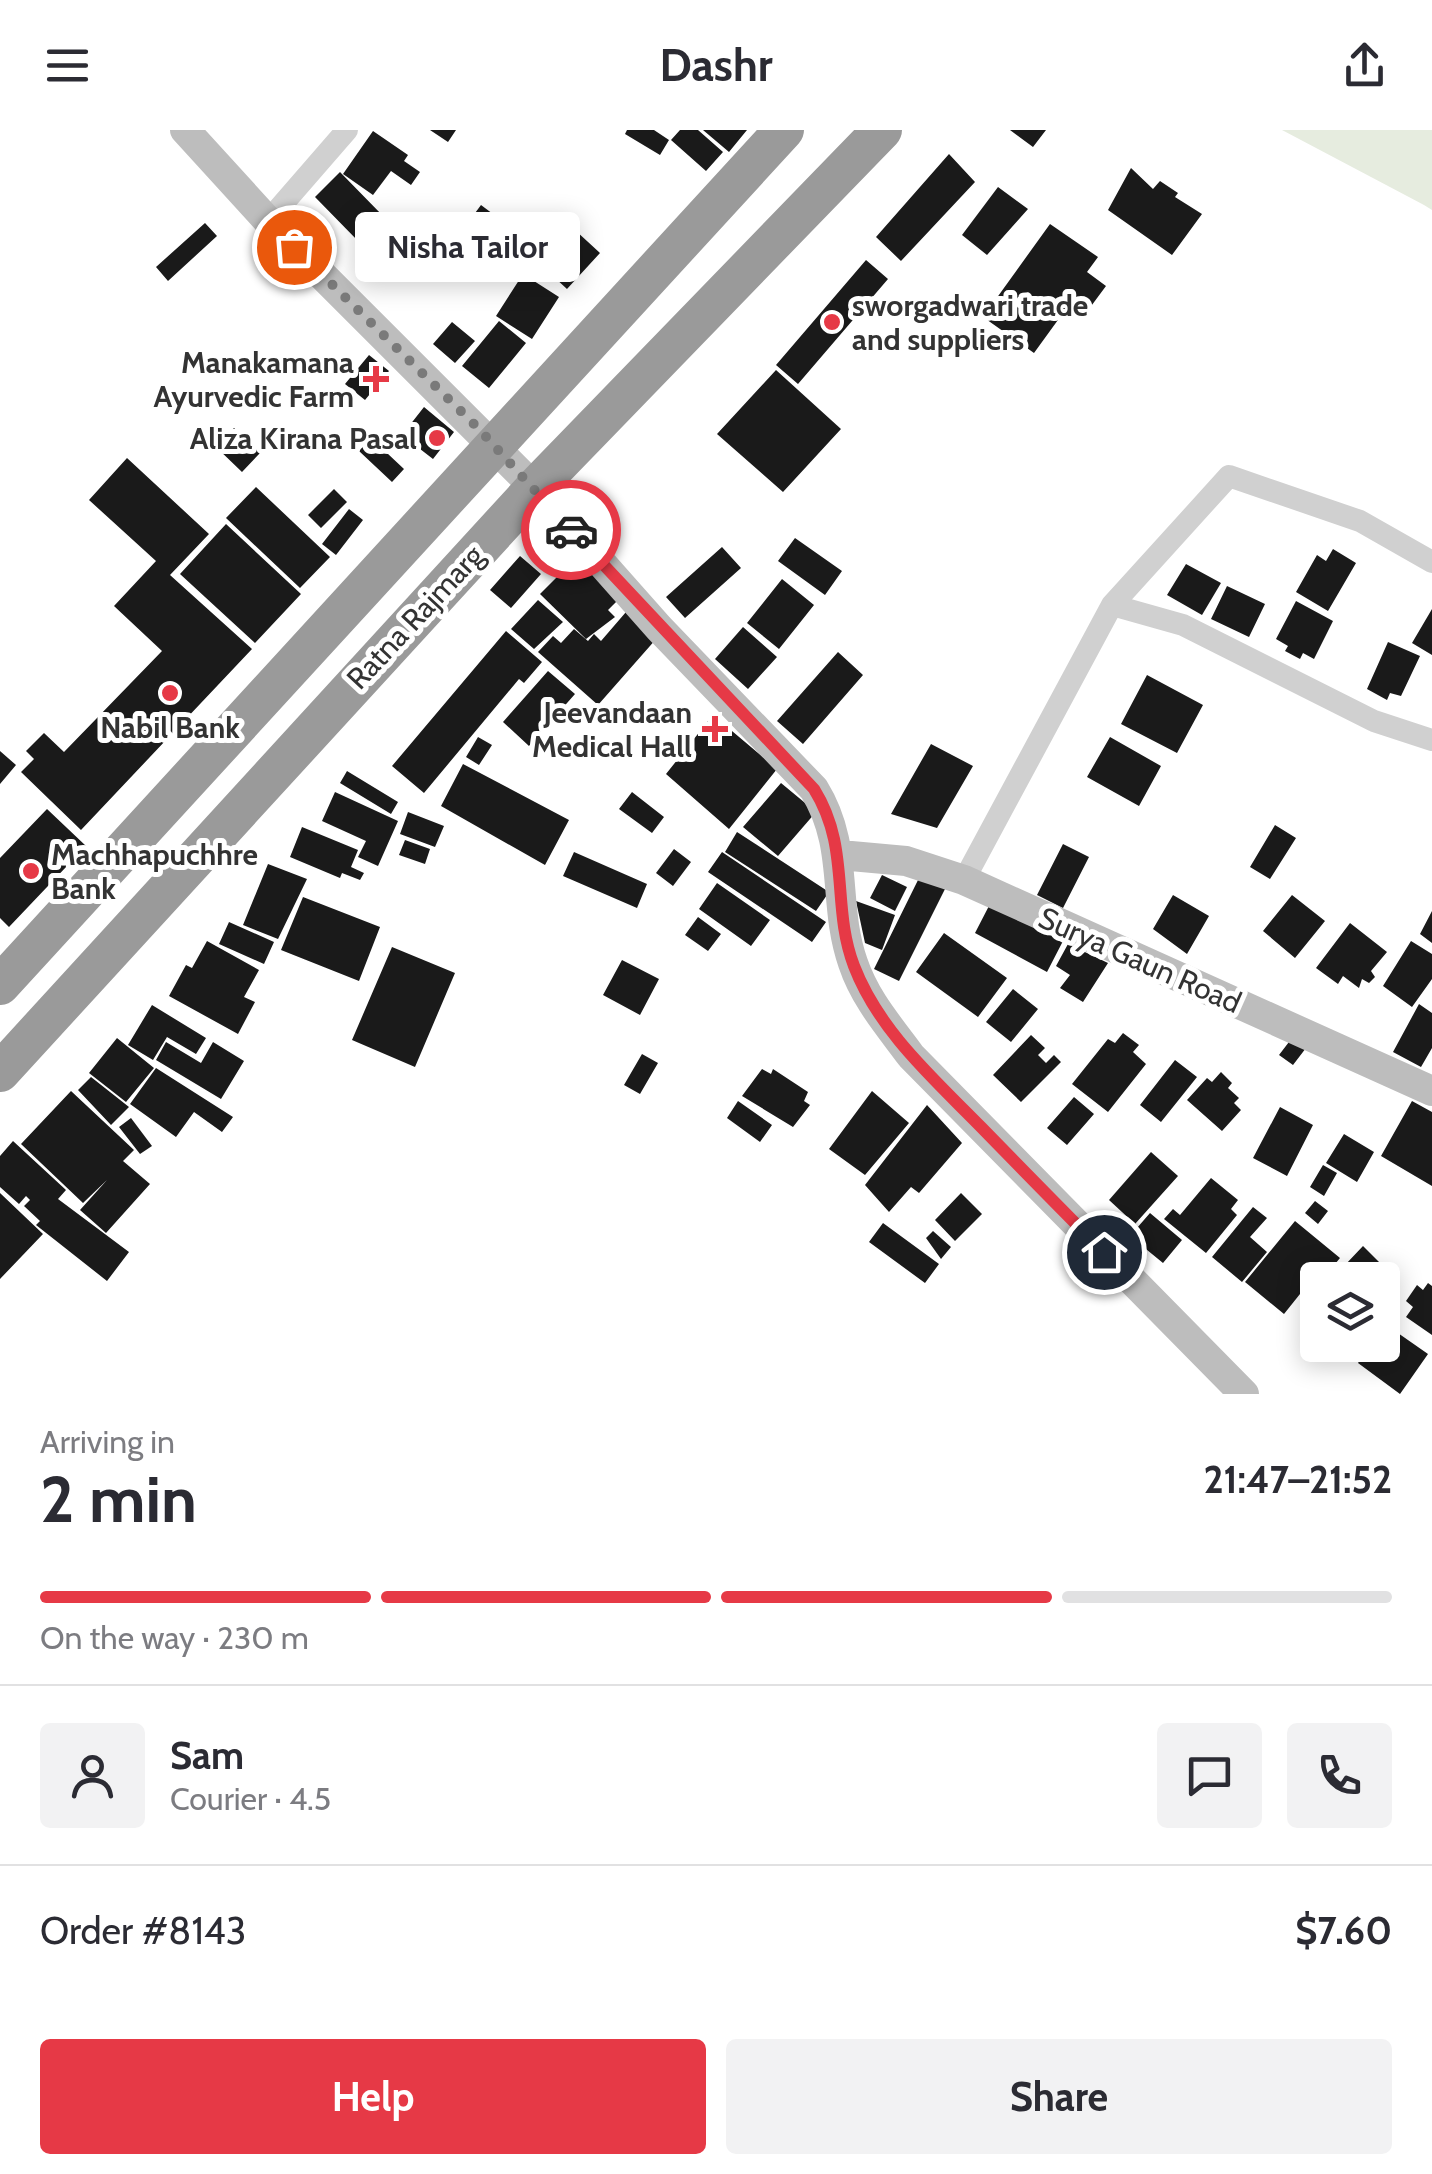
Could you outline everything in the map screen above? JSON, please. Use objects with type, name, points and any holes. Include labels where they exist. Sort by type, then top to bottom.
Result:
[{"type":"highway","name":"Ratna Rajmarg","points":[[0,986],[784,130]]},
{"type":"highway","name":"Ratna Rajmarg","points":[[0,1072],[535,488],[882,130]]},
{"type":"street","points":[[185,130],[268,221],[535,488],[660,628],[814,789],[827,810],[840,855],[844,923],[852,962],[868,1000],[900,1042],[1244,1394]]},
{"type":"street","points":[[268,221],[347,130]]},
{"type":"street","points":[[964,880],[1112,605],[1229,476],[1360,521],[1432,562]]},
{"type":"street","points":[[1112,605],[1183,625],[1374,722],[1432,740]]},
{"type":"street","name":"Surya Gaun Road","points":[[840,855],[906,860],[964,880],[1432,1091]]},
{"type":"shaded area","points":[[1282,130],[1432,130],[1432,210],[1424,205]]},
{"type":"building","points":[[430,130],[456,130],[448,142]]},
{"type":"building","points":[[627,130],[654,130],[669,140],[660,155],[625,134]]},
{"type":"building","points":[[680,130],[698,130],[723,152],[706,171],[671,140]]},
{"type":"building","points":[[703,130],[747,130],[729,152]]},
{"type":"building","points":[[1010,130],[1046,130],[1033,147]]},
{"type":"building","points":[[373,131],[408,155],[404,161],[420,172],[411,185],[391,171],[373,195],[343,174]]},
{"type":"building","points":[[949,154],[975,182],[901,261],[876,237]]},
{"type":"building","points":[[1131,168],[1153,189],[1160,181],[1178,193],[1175,197],[1202,214],[1172,255],[1108,210]]},
{"type":"building","points":[[340,172],[384,217],[359,242],[315,197]]},
{"type":"building","points":[[998,187],[1028,209],[987,255],[962,235]]},
{"type":"building","points":[[481,205],[501,220],[461,273],[441,259]]},
{"type":"building","points":[[205,223],[217,236],[168,281],[156,267]]},
{"type":"building","points":[[1050,224],[1098,257],[1087,272],[1106,286],[1086,313],[1071,302],[1034,353],[983,317]]},
{"type":"building","points":[[575,230],[600,253],[567,289],[542,266]]},
{"type":"building","name":"sworgadwari trade and suppliers","points":[[866,260],[888,279],[798,384],[776,365]]},
{"type":"building","points":[[523,274],[559,297],[532,339],[496,316]]},
{"type":"building","points":[[499,321],[526,343],[489,388],[462,366]]},
{"type":"building","points":[[452,322],[475,341],[455,363],[433,344]]},
{"type":"building","points":[[369,355],[389,371],[365,400],[345,384]]},
{"type":"building","points":[[776,370],[841,429],[783,492],[717,434]]},
{"type":"building","points":[[424,407],[454,432],[433,459],[402,435]]},
{"type":"building","points":[[234,428],[260,453],[242,472],[216,447]]},
{"type":"building","points":[[371,438],[404,469],[392,482],[359,451]]},
{"type":"building","points":[[127,458],[209,534],[170,575],[252,649],[81,830],[21,772],[34,759],[26,751],[44,733],[64,752],[162,651],[114,606],[156,561],[89,500]]},
{"type":"building","points":[[256,487],[330,557],[300,588],[226,518]]},
{"type":"building","points":[[334,489],[347,502],[321,528],[308,515]]},
{"type":"building","points":[[349,509],[363,520],[336,555],[322,544]]},
{"type":"building","points":[[226,524],[301,594],[255,643],[180,574]]},
{"type":"building","points":[[795,538],[842,571],[825,595],[778,561]]},
{"type":"building","points":[[722,547],[741,568],[685,618],[666,597]]},
{"type":"building","points":[[1333,549],[1356,563],[1328,611],[1296,592],[1317,555],[1326,561]]},
{"type":"building","points":[[579,555],[621,597],[608,610],[615,617],[586,639],[540,594]]},
{"type":"building","points":[[520,556],[541,574],[511,608],[490,590]]},
{"type":"building","points":[[1186,564],[1221,583],[1202,615],[1167,595]]},
{"type":"building","points":[[782,579],[814,605],[779,649],[747,623]]},
{"type":"building","points":[[1227,586],[1265,604],[1249,637],[1211,619]]},
{"type":"building","points":[[538,600],[563,622],[534,649],[511,629]]},
{"type":"building","points":[[1296,601],[1333,621],[1314,659],[1303,653],[1300,659],[1285,651],[1288,646],[1276,639]]},
{"type":"building","points":[[1432,609],[1432,655],[1412,643]]},
{"type":"building","points":[[626,612],[657,638],[598,705],[538,652],[553,636],[561,643],[574,629],[588,641],[594,634],[601,641]]},
{"type":"building","points":[[743,627],[777,657],[748,689],[715,659]]},
{"type":"building","points":[[506,631],[542,662],[524,683],[519,679],[424,793],[392,766]]},
{"type":"building","points":[[1388,642],[1420,656],[1401,696],[1390,693],[1387,700],[1367,689]]},
{"type":"building","points":[[838,652],[863,675],[803,744],[777,721]]},
{"type":"building","points":[[548,671],[575,694],[529,746],[503,722]]},
{"type":"building","points":[[1147,675],[1203,705],[1177,753],[1121,724]]},
{"type":"building","points":[[713,715],[777,769],[729,829],[666,774]]},
{"type":"building","points":[[478,737],[492,745],[479,765],[466,757]]},
{"type":"building","points":[[1110,737],[1161,766],[1139,806],[1087,777]]},
{"type":"building","points":[[931,744],[973,766],[937,828],[891,814]]},
{"type":"building","points":[[0,751],[16,765],[0,784]]},
{"type":"building","points":[[463,764],[569,820],[545,865],[441,806]]},
{"type":"building","points":[[347,771],[398,802],[391,814],[340,783]]},
{"type":"building","points":[[781,783],[816,812],[778,856],[743,827]]},
{"type":"building","points":[[335,792],[398,821],[378,866],[358,857],[366,841],[322,821]]},
{"type":"building","points":[[632,792],[664,817],[652,833],[619,809]]},
{"type":"building","name":"Machhapuchhre Bank","points":[[47,809],[86,846],[9,927],[0,918],[0,858]]},
{"type":"building","points":[[408,812],[444,826],[435,847],[400,834]]},
{"type":"building","points":[[1275,825],[1296,838],[1270,879],[1250,867]]},
{"type":"building","points":[[302,827],[358,850],[351,867],[364,873],[360,880],[342,873],[340,878],[290,857]]},
{"type":"building","points":[[737,832],[829,892],[816,911],[725,852]]},
{"type":"building","points":[[405,840],[430,849],[425,864],[399,855]]},
{"type":"building","points":[[1063,844],[1089,857],[1063,908],[1037,895]]},
{"type":"building","points":[[674,849],[691,862],[673,886],[656,873]]},
{"type":"building","points":[[574,852],[647,884],[637,908],[563,876]]},
{"type":"building","points":[[722,852],[826,922],[812,942],[708,872]]},
{"type":"building","points":[[268,864],[307,879],[278,939],[243,925]]},
{"type":"building","points":[[882,875],[907,887],[895,911],[870,898]]},
{"type":"building","points":[[920,876],[945,889],[899,981],[874,969]]},
{"type":"building","points":[[717,883],[770,920],[751,946],[699,909]]},
{"type":"building","points":[[1173,895],[1209,916],[1187,954],[1153,929]]},
{"type":"building","points":[[1292,895],[1325,921],[1295,958],[1263,931]]},
{"type":"building","points":[[303,897],[380,927],[359,981],[281,950]]},
{"type":"building","points":[[856,901],[895,915],[882,950],[865,943]]},
{"type":"building","points":[[991,902],[1063,941],[1047,972],[975,933]]},
{"type":"building","points":[[1432,911],[1432,943],[1420,934]]},
{"type":"building","points":[[698,917],[721,934],[708,951],[685,935]]},
{"type":"building","points":[[229,922],[274,942],[264,964],[219,944]]},
{"type":"building","points":[[1350,923],[1387,952],[1371,971],[1375,977],[1369,983],[1362,979],[1359,988],[1343,976],[1338,984],[1316,968]]},
{"type":"building","points":[[944,933],[1007,978],[978,1017],[916,972]]},
{"type":"building","points":[[207,941],[259,970],[244,997],[255,1002],[238,1034],[169,996],[186,965],[192,968]]},
{"type":"building","points":[[1411,941],[1432,954],[1432,979],[1412,1007],[1383,986]]},
{"type":"building","points":[[1068,944],[1108,963],[1083,1002],[1060,988],[1070,975],[1056,966]]},
{"type":"building","points":[[392,947],[455,973],[415,1067],[352,1040]]},
{"type":"building","points":[[622,960],[659,979],[640,1015],[603,995]]},
{"type":"building","points":[[1013,989],[1038,1009],[1011,1042],[986,1022]]},
{"type":"building","points":[[1419,1004],[1432,1013],[1432,1048],[1421,1067],[1393,1052]]},
{"type":"building","points":[[152,1005],[206,1038],[196,1054],[167,1037],[153,1060],[128,1045]]},
{"type":"building","points":[[1123,1033],[1139,1045],[1133,1052],[1146,1064],[1108,1112],[1072,1084],[1108,1039],[1115,1043]]},
{"type":"building","points":[[1031,1035],[1045,1048],[1038,1055],[1046,1063],[1054,1055],[1061,1062],[1021,1102],[993,1075]]},
{"type":"building","points":[[117,1038],[154,1068],[126,1102],[89,1073]]},
{"type":"building","points":[[1292,1038],[1306,1048],[1293,1065],[1279,1055]]},
{"type":"building","points":[[166,1042],[201,1063],[213,1042],[244,1061],[221,1099],[156,1060]]},
{"type":"building","points":[[642,1054],[658,1063],[640,1094],[624,1085]]},
{"type":"building","points":[[1175,1060],[1197,1077],[1161,1122],[1140,1105]]},
{"type":"building","points":[[156,1068],[233,1117],[222,1132],[194,1112],[176,1137],[130,1104]]},
{"type":"building","points":[[762,1069],[771,1074],[773,1069],[808,1092],[804,1101],[810,1105],[793,1127],[742,1096]]},
{"type":"building","points":[[1221,1072],[1232,1083],[1228,1088],[1239,1098],[1234,1103],[1241,1110],[1222,1131],[1187,1100],[1207,1078],[1212,1082]]},
{"type":"building","points":[[91,1077],[129,1107],[111,1125],[78,1090]]},
{"type":"building","points":[[71,1091],[134,1150],[123,1161],[150,1184],[106,1233],[80,1210],[107,1180],[83,1203],[21,1144]]},
{"type":"building","points":[[872,1091],[909,1123],[865,1175],[829,1149]]},
{"type":"building","points":[[1074,1097],[1094,1114],[1067,1145],[1047,1128]]},
{"type":"building","points":[[738,1101],[772,1125],[760,1142],[727,1118]]},
{"type":"building","points":[[1412,1101],[1432,1112],[1432,1186],[1381,1156]]},
{"type":"building","points":[[927,1105],[962,1143],[919,1193],[911,1187],[889,1212],[865,1185]]},
{"type":"building","points":[[1280,1107],[1313,1125],[1287,1176],[1253,1158]]},
{"type":"building","points":[[131,1118],[152,1146],[140,1154],[119,1127]]},
{"type":"building","points":[[1344,1134],[1374,1152],[1357,1182],[1326,1163]]},
{"type":"building","points":[[13,1141],[66,1190],[58,1199],[129,1252],[107,1281],[36,1225],[40,1221],[24,1206],[30,1200],[26,1196],[19,1204],[0,1187],[0,1156]]},
{"type":"building","points":[[1151,1152],[1178,1176],[1135,1224],[1109,1200]]},
{"type":"building","points":[[1323,1165],[1337,1173],[1324,1196],[1310,1187]]},
{"type":"building","points":[[1211,1178],[1238,1200],[1231,1209],[1237,1215],[1206,1253],[1164,1219],[1173,1209],[1180,1215]]},
{"type":"building","points":[[0,1193],[43,1234],[0,1279]]},
{"type":"building","points":[[961,1193],[982,1214],[955,1241],[935,1220]]},
{"type":"building","points":[[1315,1201],[1328,1211],[1318,1224],[1305,1213]]},
{"type":"building","points":[[1253,1207],[1267,1218],[1250,1237],[1267,1252],[1242,1282],[1212,1257]]},
{"type":"building","points":[[1150,1213],[1182,1240],[1163,1263],[1130,1236]]},
{"type":"building","points":[[1295,1221],[1340,1258],[1337,1262],[1300,1262],[1300,1294],[1284,1314],[1245,1282]]},
{"type":"building","points":[[883,1223],[939,1264],[925,1283],[869,1242]]},
{"type":"building","points":[[933,1231],[951,1247],[941,1259],[926,1238]]},
{"type":"building","points":[[1363,1246],[1379,1262],[1348,1262]]},
{"type":"building","points":[[1428,1283],[1432,1286],[1432,1335],[1406,1317],[1413,1307],[1406,1301],[1417,1285],[1423,1290]]},
{"type":"building","points":[[1400,1334],[1428,1354],[1400,1394],[1358,1363],[1400,1362]]},
{"type":"way so far","points":[[294,247],[478,428],[571,530]]},
{"type":"place","name":"Nisha Tailor","points":[[294,247]]},
{"type":"place","name":"sworgadwari trade and suppliers","points":[[832,322]]},
{"type":"place","name":"Manakamana Ayurvedic Farm","points":[[376,379]]},
{"type":"place","name":"Aliza Kirana Pasal","points":[[437,438]]},
{"type":"place","name":"Nabil Bank","points":[[170,693]]},
{"type":"place","name":"Jeevandaan Medical Hall","points":[[715,729]]},
{"type":"place","name":"Machhapuchhre Bank","points":[[31,871]]},
{"type":"route","points":[[571,530],[814,789],[827,810],[840,855],[844,923],[852,962],[868,1000],[911,1056],[1104,1252]]}]
